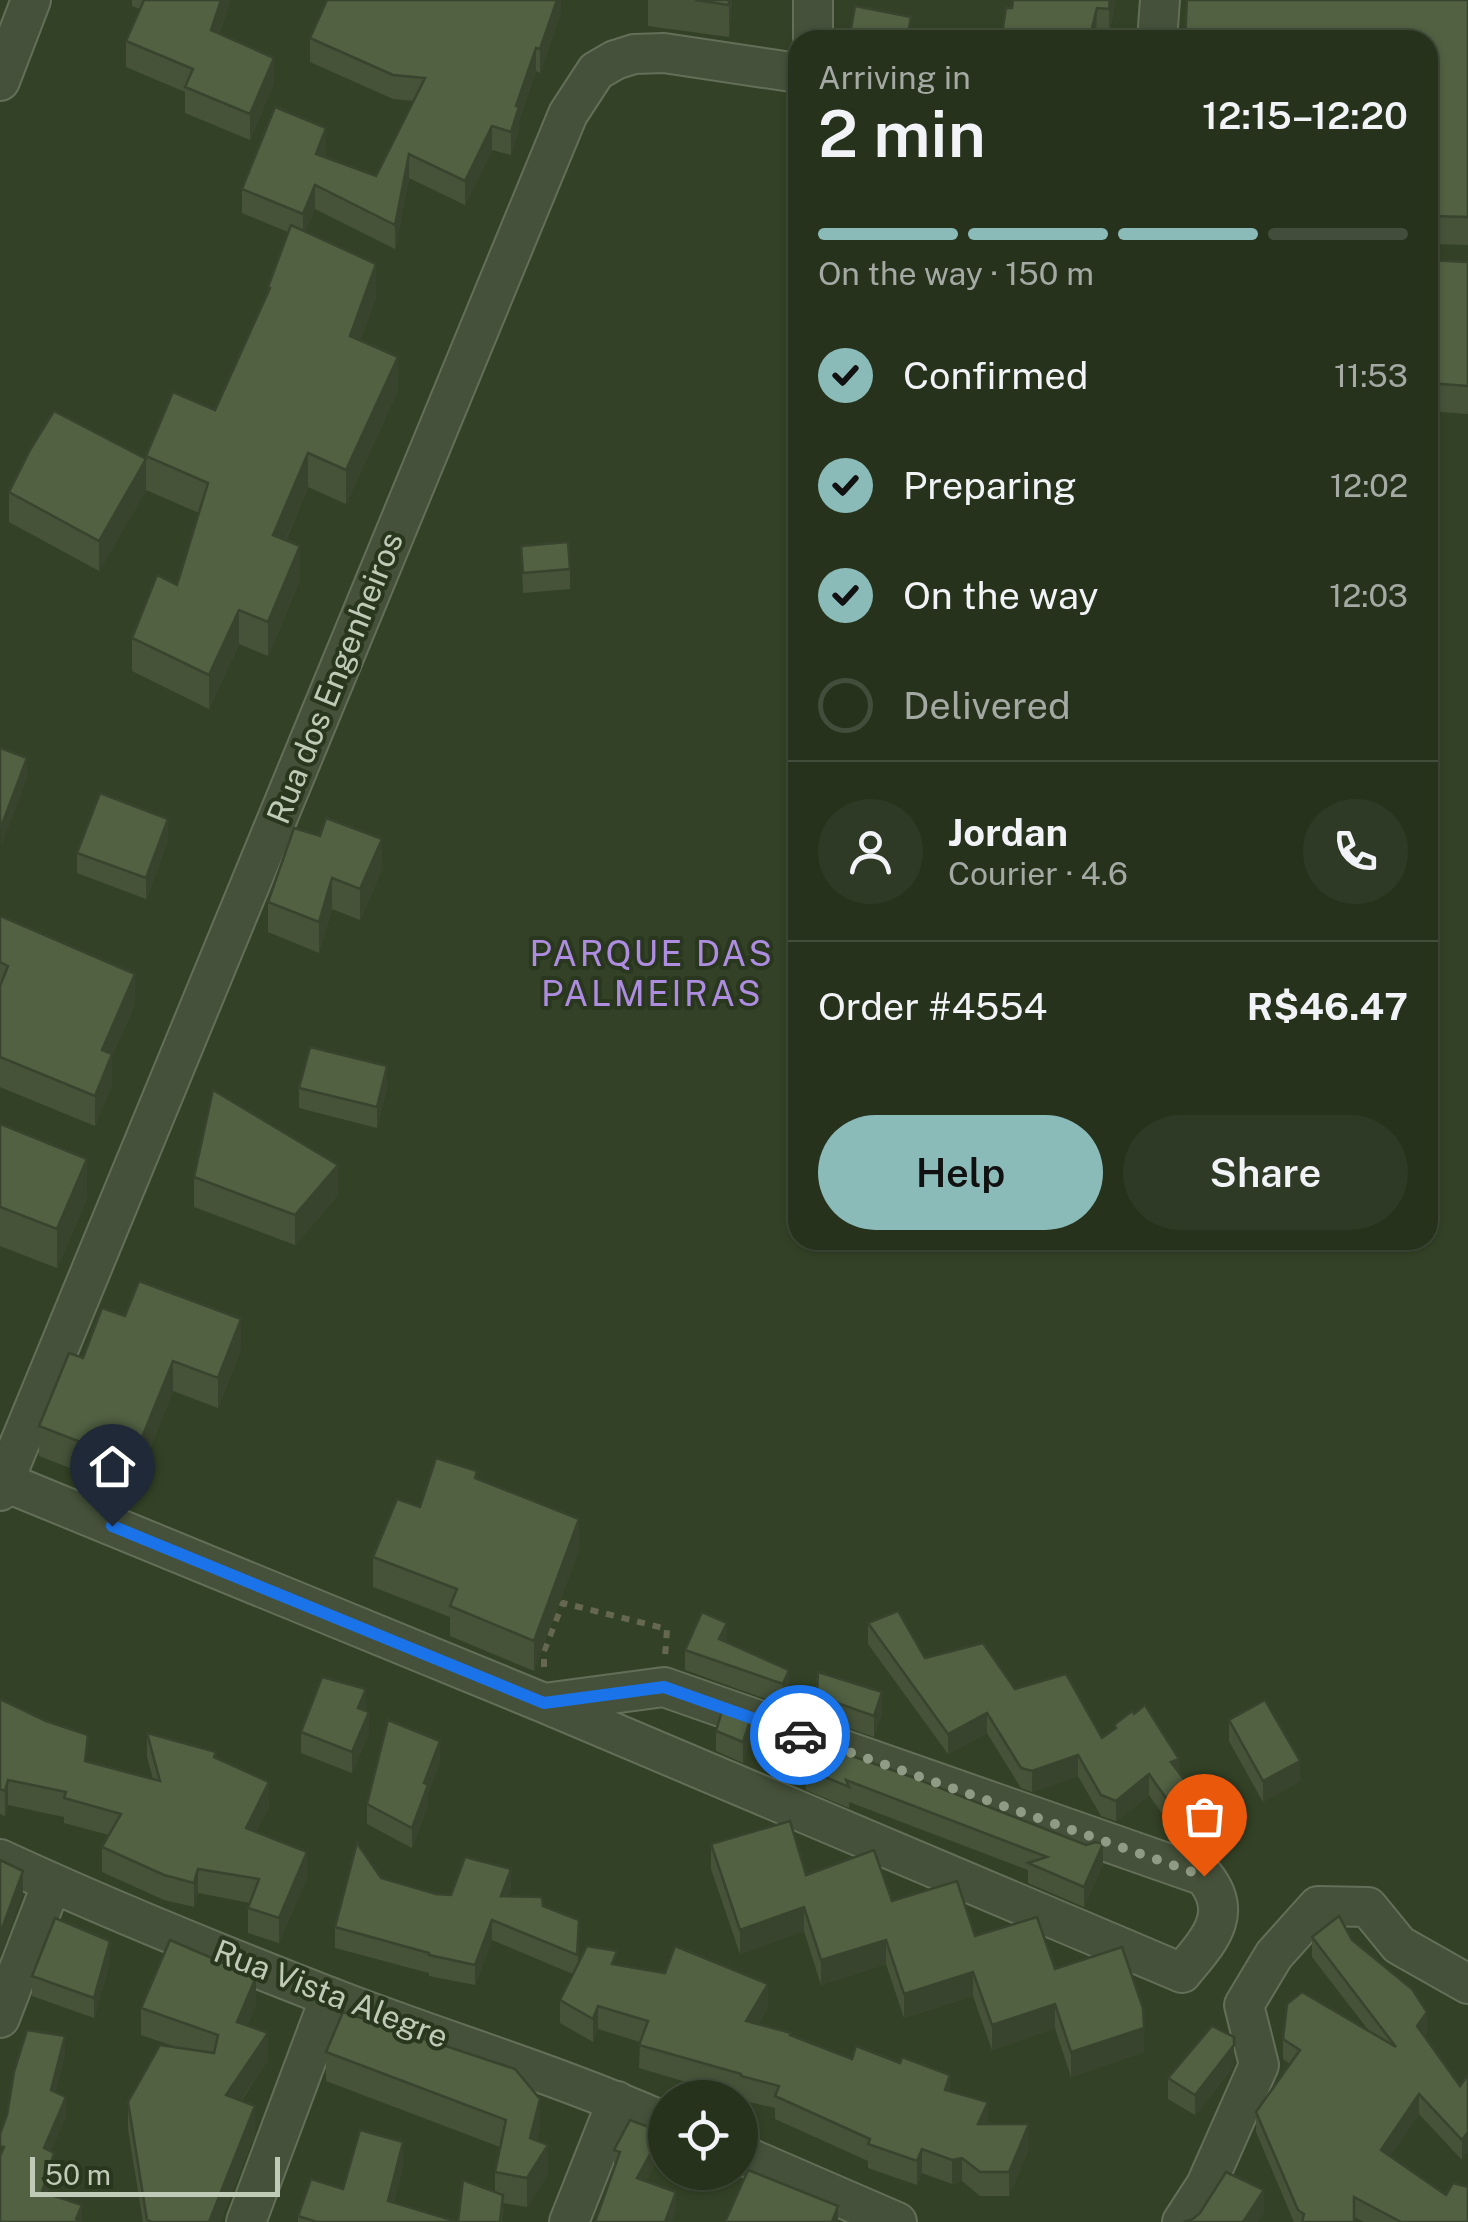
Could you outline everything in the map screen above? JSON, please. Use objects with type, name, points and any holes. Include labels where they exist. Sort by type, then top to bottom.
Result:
[{"type":"street","points":[[0,81],[31,0]]},
{"type":"street","points":[[813,30],[814,0]]},
{"type":"street","points":[[1158,30],[1160,0]]},
{"type":"street","name":"Rua dos Engenheiros","points":[[664,1687],[1204,1876],[1214,1888],[1218,1902],[1211,1939],[1182,1973],[544,1703],[1,1484],[568,114],[596,71],[634,54],[664,52],[788,71]]},
{"type":"street","points":[[544,1703],[664,1687]]},
{"type":"street","name":"Rua Vista Alegre","points":[[0,1860],[330,1997],[648,2115]]},
{"type":"street","points":[[0,2018],[52,1883]]},
{"type":"street","points":[[1182,2222],[1206,2184],[1259,2065],[1244,2004],[1274,1955],[1318,1906],[1368,1907],[1399,1944],[1468,1984]]},
{"type":"street","points":[[246,2222],[330,1997]]},
{"type":"street","points":[[569,2222],[617,2101]]},
{"type":"street","points":[[758,2162],[890,2221]]},
{"type":"path","points":[[544,1703],[544,1650],[563,1603],[666,1629],[664,1687]]},
{"type":"building","points":[[144,0],[221,0],[211,30],[274,58],[250,114],[185,87],[193,69],[126,41]]},
{"type":"building","points":[[327,0],[557,0],[540,49],[536,48],[511,132],[492,126],[465,181],[409,154],[395,225],[315,185],[303,214],[242,189],[275,107],[326,128],[316,154],[376,176],[425,78],[393,75],[310,38]]},
{"type":"building","points":[[695,0],[729,0],[729,5]]},
{"type":"building","points":[[1013,0],[1110,0],[1109,9],[1097,8],[1092,30],[1003,30],[1006,8],[1012,8]]},
{"type":"building","points":[[1187,0],[1468,0],[1468,217],[1438,216],[1438,30],[1186,30]]},
{"type":"building","points":[[855,6],[911,17],[909,30],[851,30]]},
{"type":"building","points":[[291,225],[376,264],[350,336],[398,357],[346,470],[308,453],[273,535],[300,546],[268,622],[239,610],[209,675],[132,638],[157,575],[177,585],[208,483],[146,456],[173,392],[215,410],[270,288]]},
{"type":"building","points":[[1438,260],[1468,262],[1468,386],[1438,384]]},
{"type":"building","points":[[54,411],[146,459],[99,541],[9,492]]},
{"type":"building","points":[[568,542],[570,569],[523,573],[521,546]]},
{"type":"building","points":[[0,748],[27,758],[1,827],[0,826]]},
{"type":"building","points":[[100,793],[168,819],[146,878],[77,853]]},
{"type":"building","points":[[326,818],[382,839],[360,889],[332,878],[319,922],[268,902],[294,828],[320,836]]},
{"type":"building","points":[[0,916],[135,974],[102,1050],[112,1054],[95,1096],[0,1057],[0,986],[8,966],[0,962]]},
{"type":"building","points":[[310,1047],[387,1066],[377,1107],[299,1088]]},
{"type":"building","points":[[213,1090],[338,1165],[295,1215],[194,1177]]},
{"type":"building","points":[[0,1124],[87,1159],[57,1229],[0,1207]]},
{"type":"building","points":[[139,1281],[241,1319],[218,1378],[173,1361],[132,1462],[39,1426],[69,1353],[83,1358],[102,1308],[125,1316]]},
{"type":"building","points":[[436,1458],[477,1471],[475,1478],[579,1519],[534,1641],[450,1606],[457,1589],[373,1557],[397,1499],[420,1507]]},
{"type":"building","points":[[898,1611],[925,1658],[983,1643],[1015,1689],[1066,1674],[1102,1738],[1132,1711],[1134,1714],[1145,1705],[1179,1759],[1171,1762],[1214,1819],[1198,1830],[1185,1825],[1149,1774],[1116,1801],[1101,1795],[1078,1755],[1032,1771],[1021,1768],[987,1713],[948,1734],[868,1623]]},
{"type":"building","points":[[702,1612],[727,1623],[719,1639],[789,1670],[783,1684],[685,1650]]},
{"type":"building","points":[[818,1672],[882,1692],[874,1716],[817,1696]]},
{"type":"building","points":[[322,1677],[366,1689],[358,1708],[369,1712],[352,1752],[301,1732]]},
{"type":"building","points":[[0,1699],[88,1735],[85,1761],[160,1781],[147,1733],[216,1752],[214,1757],[269,1782],[246,1828],[307,1852],[279,1918],[248,1908],[259,1879],[198,1869],[194,1883],[164,1875],[102,1847],[121,1814],[64,1798],[66,1792],[8,1780],[5,1791],[0,1789]]},
{"type":"building","points":[[1265,1700],[1300,1761],[1263,1781],[1229,1720]]},
{"type":"building","points":[[722,1711],[750,1721],[743,1742],[716,1731]]},
{"type":"building","points":[[388,1720],[440,1741],[412,1828],[367,1804]]},
{"type":"building","points":[[815,1743],[1086,1845],[1103,1844],[1084,1887],[1028,1863],[1047,1857],[846,1780],[849,1787],[806,1769]]},
{"type":"building","points":[[790,1821],[806,1875],[874,1850],[892,1901],[957,1881],[975,1936],[1037,1917],[1055,1969],[1122,1947],[1143,2008],[1144,2028],[1071,2052],[1055,2004],[992,2025],[973,1972],[904,1994],[886,1940],[821,1960],[804,1907],[740,1930],[711,1844]]},
{"type":"building","points":[[357,1843],[381,1878],[436,1894],[451,1895],[465,1857],[511,1869],[501,1896],[542,1897],[543,1906],[579,1920],[577,1955],[492,1920],[475,1965],[335,1927]]},
{"type":"building","points":[[0,1860],[23,1871],[0,1934]]},
{"type":"building","points":[[1339,1916],[1352,1940],[1412,1989],[1427,2012],[1417,2026],[1460,2086],[1468,2075],[1468,2132],[1462,2140],[1419,2094],[1381,2150],[1446,2195],[1453,2183],[1468,2187],[1468,2222],[1401,2222],[1354,2197],[1354,2222],[1302,2222],[1304,2214],[1298,2210],[1256,2112],[1300,2050],[1283,2039],[1287,2004],[1302,1992],[1396,2047],[1312,1937]]},
{"type":"building","points":[[55,1918],[110,1941],[94,1998],[32,1976]]},
{"type":"building","points":[[170,1940],[256,1977],[237,2022],[268,2033],[226,2095],[255,2106],[209,2222],[147,2220],[128,2102],[160,2045],[214,2053],[218,2035],[141,2008]]},
{"type":"building","points":[[587,1946],[617,1951],[612,1964],[665,1973],[675,1946],[768,1984],[746,2021],[791,2033],[852,2059],[856,2046],[900,2063],[902,2057],[950,2075],[945,2090],[988,2102],[978,2124],[1029,2124],[1009,2172],[980,2172],[962,2158],[952,2160],[922,2149],[917,2161],[868,2144],[870,2139],[775,2096],[779,2086],[639,2045],[648,2021],[598,2006],[593,2019],[560,2000]]},
{"type":"building","points":[[343,2012],[515,2069],[540,2099],[530,2138],[548,2145],[527,2178],[495,2172],[506,2120],[326,2052]]},
{"type":"building","points":[[1212,2026],[1234,2037],[1234,2045],[1195,2095],[1168,2078]]},
{"type":"building","points":[[27,2030],[65,2036],[51,2090],[66,2097],[44,2148],[54,2153],[42,2192],[82,2205],[76,2219],[81,2222],[0,2222],[0,2156],[4,2147],[0,2146],[0,2134]]},
{"type":"building","points":[[630,2120],[648,2127],[648,2158],[637,2178],[648,2182],[648,2190],[676,2192],[665,2222],[595,2222],[620,2152],[614,2150]]},
{"type":"building","points":[[360,2130],[403,2142],[388,2201],[458,2222],[317,2222],[298,2216],[311,2179],[343,2189]]},
{"type":"building","points":[[1226,2172],[1264,2190],[1243,2222],[1184,2222],[1200,2213]]},
{"type":"building","points":[[758,2174],[838,2206],[832,2222],[725,2222],[739,2190],[758,2190]]},
{"type":"building","points":[[463,2180],[503,2195],[500,2222],[458,2222]]},
{"type":"way so far","points":[[800,1735],[1204,1876]]},
{"type":"district","name":"PARQUE DAS PALMEIRAS","points":[[652,974]]},
{"type":"route","points":[[112,1526],[544,1703],[664,1687],[800,1735]]}]
